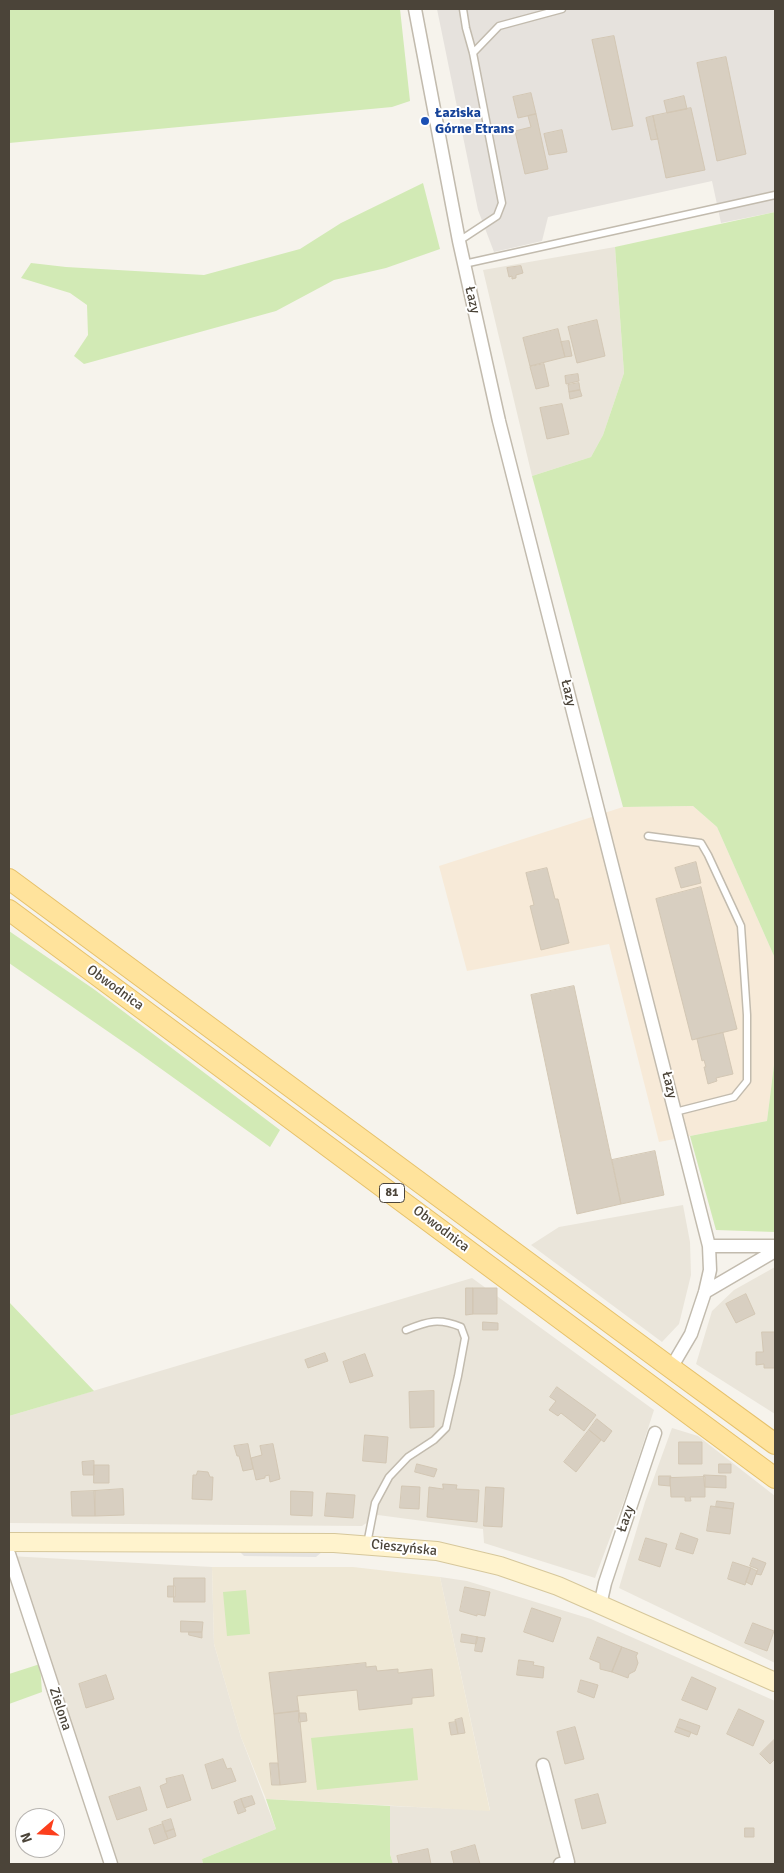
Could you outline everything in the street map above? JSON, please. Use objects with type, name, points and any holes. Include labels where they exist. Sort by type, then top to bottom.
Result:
[{"type":"main road","name":"Obwodnica","points":[[9,879],[775,1444]]},
{"type":"main road","name":"Obwodnica","points":[[9,910],[775,1478]]},
{"type":"street","name":"Łazy","points":[[415,9],[459,241],[499,421],[709,1246],[710,1270],[705,1292],[691,1334],[671,1368]]},
{"type":"street","points":[[709,1246],[775,1246]]},
{"type":"street","points":[[705,1292],[775,1251]]},
{"type":"street","name":"Łazy","points":[[600,1605],[605,1583],[655,1433]]},
{"type":"street","name":"Cieszyńska","points":[[9,1542],[334,1542],[437,1551],[500,1566],[558,1586],[775,1682]]},
{"type":"street","name":"Zielona","points":[[9,1554],[112,1864]]},
{"type":"street","points":[[543,1765],[568,1862],[560,1864]]},
{"type":"lane","points":[[459,241],[497,216],[502,203],[474,53],[466,28],[463,9]]},
{"type":"lane","points":[[474,53],[498,26],[562,9]]},
{"type":"lane","points":[[464,264],[775,195]]},
{"type":"lane","points":[[648,836],[701,842],[740,926],[747,1015],[746,1081],[734,1097],[675,1112]]},
{"type":"lane","points":[[367,1544],[375,1503],[389,1477],[408,1457],[434,1440],[446,1428],[458,1376],[464,1338],[461,1327],[448,1321],[427,1322],[406,1330]]},
{"type":"shaded area","points":[[437,9],[775,9],[775,212],[721,223],[712,181],[548,217],[542,241],[494,252],[478,210]]},
{"type":"shaded area","points":[[615,247],[624,373],[603,435],[591,457],[532,476],[483,270]]},
{"type":"shaded area","points":[[693,806],[717,827],[774,956],[775,1057],[767,1121],[659,1142],[609,944],[467,971],[439,866],[623,807]]},
{"type":"shaded area","points":[[683,1205],[690,1242],[691,1275],[679,1324],[662,1342],[531,1245],[559,1227]]},
{"type":"shaded area","points":[[775,1267],[775,1414],[696,1364],[712,1311],[734,1290]]},
{"type":"shaded area","points":[[472,1278],[654,1410],[629,1487],[595,1578],[484,1543],[483,1529],[378,1515],[362,1526],[9,1523],[9,1416]]},
{"type":"shaded area","points":[[672,1428],[698,1436],[775,1496],[775,1663],[619,1588],[645,1502]]},
{"type":"shaded area","points":[[237,1549],[323,1551],[316,1557],[244,1556]]},
{"type":"shaded area","points":[[9,1556],[212,1567],[214,1644],[241,1737],[276,1829],[202,1859],[203,1864],[109,1864]]},
{"type":"shaded area","points":[[212,1567],[353,1567],[440,1577],[490,1811],[266,1799],[241,1737],[214,1644]]},
{"type":"shaded area","points":[[440,1577],[467,1581],[591,1619],[775,1701],[775,1864],[393,1864],[390,1854],[390,1806],[490,1810]]},
{"type":"green space","points":[[9,9],[400,9],[410,101],[392,107],[9,143]]},
{"type":"green space","points":[[423,183],[440,249],[386,268],[334,280],[276,311],[84,364],[74,356],[88,335],[87,305],[70,293],[21,278],[31,263],[66,267],[204,275],[300,249],[341,223]]},
{"type":"green space","points":[[775,212],[775,1010],[774,956],[717,827],[693,806],[623,807],[532,476],[591,457],[603,435],[624,373],[615,247]]},
{"type":"green space","points":[[9,931],[95,990],[280,1130],[270,1147],[9,963]]},
{"type":"green space","points":[[775,1057],[775,1232],[716,1230],[690,1136],[767,1121]]},
{"type":"green space","points":[[9,1302],[94,1391],[9,1416]]},
{"type":"green space","points":[[246,1590],[250,1634],[227,1636],[223,1592]]},
{"type":"green space","points":[[40,1664],[42,1692],[9,1704],[9,1674]]},
{"type":"green space","points":[[413,1728],[418,1780],[317,1790],[311,1738]]},
{"type":"green space","points":[[266,1799],[390,1806],[390,1854],[393,1864],[203,1864],[202,1859],[276,1829]]},
{"type":"building","points":[[614,36],[633,126],[612,130],[592,40]]},
{"type":"building","points":[[726,57],[746,154],[717,161],[697,63]]},
{"type":"building","points":[[531,93],[536,114],[518,118],[513,97]]},
{"type":"building","points":[[684,96],[687,109],[667,113],[664,101]]},
{"type":"building","points":[[691,108],[705,170],[666,178],[653,116]]},
{"type":"building","points":[[536,114],[548,169],[525,174],[515,131],[531,127],[528,116]]},
{"type":"building","points":[[653,116],[658,139],[651,140],[646,118]]},
{"type":"building","points":[[562,130],[567,152],[549,155],[544,134]]},
{"type":"building","points":[[521,266],[523,273],[516,275],[516,278],[512,279],[512,276],[509,277],[507,268]]},
{"type":"building","points":[[597,320],[605,356],[577,363],[568,327]]},
{"type":"building","points":[[558,329],[565,357],[530,366],[523,338]]},
{"type":"building","points":[[569,341],[572,356],[565,357],[561,342]]},
{"type":"building","points":[[544,364],[549,386],[536,389],[530,367]]},
{"type":"building","points":[[578,374],[579,381],[566,384],[565,376]]},
{"type":"building","points":[[579,383],[580,390],[569,392],[568,385]]},
{"type":"building","points":[[580,390],[582,396],[570,399],[569,392]]},
{"type":"building","points":[[562,404],[569,434],[547,439],[540,408]]},
{"type":"building","points":[[696,862],[701,883],[681,888],[675,868]]},
{"type":"building","points":[[547,868],[555,899],[558,899],[569,943],[541,950],[530,906],[534,905],[526,873]]},
{"type":"building","points":[[701,887],[737,1029],[692,1040],[656,899]]},
{"type":"building","points":[[574,986],[621,1204],[577,1214],[531,995]]},
{"type":"building","points":[[723,1033],[733,1074],[716,1078],[717,1081],[708,1084],[704,1067],[706,1067],[704,1060],[702,1061],[697,1039]]},
{"type":"building","points":[[655,1151],[664,1195],[621,1204],[612,1160]]},
{"type":"building","points":[[466,1288],[473,1288],[473,1314],[466,1315]]},
{"type":"building","points":[[473,1288],[497,1288],[497,1314],[473,1314]]},
{"type":"building","points":[[746,1294],[755,1314],[736,1323],[726,1304]]},
{"type":"building","points":[[483,1322],[498,1323],[498,1330],[483,1330]]},
{"type":"building","points":[[762,1332],[775,1332],[775,1368],[764,1368],[764,1364],[756,1365],[756,1352],[763,1352]]},
{"type":"building","points":[[325,1353],[328,1361],[308,1368],[305,1360]]},
{"type":"building","points":[[365,1354],[373,1376],[350,1383],[343,1362]]},
{"type":"building","points":[[557,1387],[596,1415],[584,1431],[561,1413],[558,1416],[549,1410],[556,1401],[550,1397]]},
{"type":"building","points":[[434,1391],[434,1427],[410,1428],[409,1392]]},
{"type":"building","points":[[597,1419],[612,1431],[604,1442],[589,1430]]},
{"type":"building","points":[[589,1430],[601,1440],[576,1472],[564,1462]]},
{"type":"building","points":[[365,1435],[388,1437],[386,1463],[363,1461]]},
{"type":"building","points":[[679,1442],[702,1442],[702,1464],[679,1464]]},
{"type":"building","points":[[248,1444],[253,1469],[243,1471],[234,1446]]},
{"type":"building","points":[[273,1444],[280,1479],[270,1482],[269,1475],[256,1480],[251,1458],[262,1455],[260,1446]]},
{"type":"building","points":[[94,1461],[94,1475],[83,1475],[82,1462]]},
{"type":"building","points":[[417,1464],[437,1469],[434,1477],[415,1472]]},
{"type":"building","points":[[719,1464],[731,1464],[731,1473],[719,1473]]},
{"type":"building","points":[[94,1465],[109,1465],[109,1483],[94,1483]]},
{"type":"building","points":[[198,1471],[208,1472],[210,1477],[213,1477],[212,1500],[192,1499],[193,1475],[196,1475]]},
{"type":"building","points":[[704,1475],[726,1476],[726,1488],[705,1487]]},
{"type":"building","points":[[659,1476],[671,1476],[670,1486],[659,1485]]},
{"type":"building","points":[[705,1477],[705,1497],[690,1497],[691,1501],[685,1501],[685,1497],[671,1497],[670,1478]]},
{"type":"building","points":[[443,1484],[457,1485],[456,1489],[479,1490],[477,1522],[427,1517],[429,1487],[443,1489]]},
{"type":"building","points":[[402,1486],[420,1487],[419,1509],[400,1508]]},
{"type":"building","points":[[486,1487],[504,1488],[502,1527],[484,1526]]},
{"type":"building","points":[[123,1489],[124,1515],[95,1516],[94,1491]]},
{"type":"building","points":[[95,1491],[95,1516],[72,1516],[71,1492]]},
{"type":"building","points":[[291,1491],[313,1492],[312,1516],[291,1515]]},
{"type":"building","points":[[327,1493],[355,1495],[353,1518],[325,1516]]},
{"type":"building","points":[[717,1501],[734,1503],[733,1509],[716,1507]]},
{"type":"building","points":[[711,1506],[733,1509],[730,1534],[707,1531]]},
{"type":"building","points":[[681,1533],[698,1539],[693,1554],[676,1549]]},
{"type":"building","points":[[646,1538],[667,1544],[660,1567],[639,1560]]},
{"type":"building","points":[[753,1558],[766,1563],[761,1575],[756,1574],[758,1569],[750,1566]]},
{"type":"building","points":[[733,1562],[751,1568],[745,1585],[728,1579]]},
{"type":"building","points":[[751,1568],[757,1571],[752,1585],[746,1582]]},
{"type":"building","points":[[174,1578],[205,1578],[205,1602],[174,1602]]},
{"type":"building","points":[[168,1586],[175,1586],[175,1597],[168,1597]]},
{"type":"building","points":[[465,1587],[490,1592],[485,1616],[477,1614],[477,1616],[460,1611]]},
{"type":"building","points":[[532,1608],[561,1618],[553,1642],[524,1632]]},
{"type":"building","points":[[181,1621],[203,1622],[202,1632],[181,1632]]},
{"type":"building","points":[[753,1623],[774,1631],[767,1651],[745,1643]]},
{"type":"building","points":[[189,1632],[202,1632],[202,1638],[189,1635]]},
{"type":"building","points":[[462,1634],[478,1637],[476,1644],[461,1642]]},
{"type":"building","points":[[477,1637],[485,1638],[482,1652],[475,1651]]},
{"type":"building","points":[[598,1637],[622,1647],[612,1672],[600,1669],[600,1663],[590,1659]]},
{"type":"building","points":[[622,1647],[638,1653],[636,1656],[638,1663],[635,1671],[629,1674],[628,1678],[612,1672]]},
{"type":"building","points":[[519,1660],[534,1662],[533,1665],[544,1667],[543,1678],[517,1675]]},
{"type":"building","points":[[366,1663],[366,1667],[376,1666],[377,1671],[398,1669],[398,1673],[432,1669],[434,1696],[412,1698],[412,1704],[359,1710],[357,1690],[297,1696],[299,1711],[274,1714],[269,1673]]},
{"type":"building","points":[[106,1675],[114,1699],[86,1708],[79,1684]]},
{"type":"building","points":[[692,1677],[716,1688],[707,1710],[682,1700]]},
{"type":"building","points":[[581,1680],[598,1685],[594,1698],[578,1692]]},
{"type":"building","points":[[739,1709],[764,1721],[753,1746],[727,1734]]},
{"type":"building","points":[[299,1711],[306,1782],[280,1785],[274,1714]]},
{"type":"building","points":[[299,1713],[306,1713],[307,1721],[299,1722]]},
{"type":"building","points":[[462,1718],[465,1733],[458,1734],[455,1720]]},
{"type":"building","points":[[680,1719],[700,1726],[697,1735],[677,1727]]},
{"type":"building","points":[[456,1722],[458,1734],[451,1735],[449,1723]]},
{"type":"building","points":[[575,1727],[584,1759],[565,1764],[557,1732]]},
{"type":"building","points":[[677,1727],[691,1732],[689,1737],[675,1732]]},
{"type":"building","points":[[775,1739],[775,1759],[770,1764],[760,1754]]},
{"type":"building","points":[[223,1759],[227,1769],[231,1768],[236,1781],[212,1789],[205,1765]]},
{"type":"building","points":[[270,1763],[278,1763],[280,1785],[272,1785]]},
{"type":"building","points":[[183,1775],[191,1800],[167,1808],[160,1786],[167,1783],[166,1779]]},
{"type":"building","points":[[140,1787],[147,1810],[117,1820],[109,1797]]},
{"type":"building","points":[[598,1794],[606,1823],[582,1829],[575,1800]]},
{"type":"building","points":[[252,1796],[255,1804],[244,1808],[241,1799]]},
{"type":"building","points":[[241,1799],[246,1811],[238,1814],[234,1802]]},
{"type":"building","points":[[171,1819],[174,1829],[165,1832],[162,1822]]},
{"type":"building","points":[[163,1824],[168,1839],[154,1844],[149,1829]]},
{"type":"building","points":[[745,1828],[754,1828],[754,1837],[745,1837]]},
{"type":"building","points":[[174,1829],[176,1836],[168,1839],[165,1832]]},
{"type":"building","points":[[475,1845],[480,1864],[454,1864],[451,1852]]},
{"type":"building","points":[[428,1849],[431,1864],[399,1864],[397,1856]]},
{"type":"place","name":"Łaziska Górne Etrans","points":[[425,121]]}]
